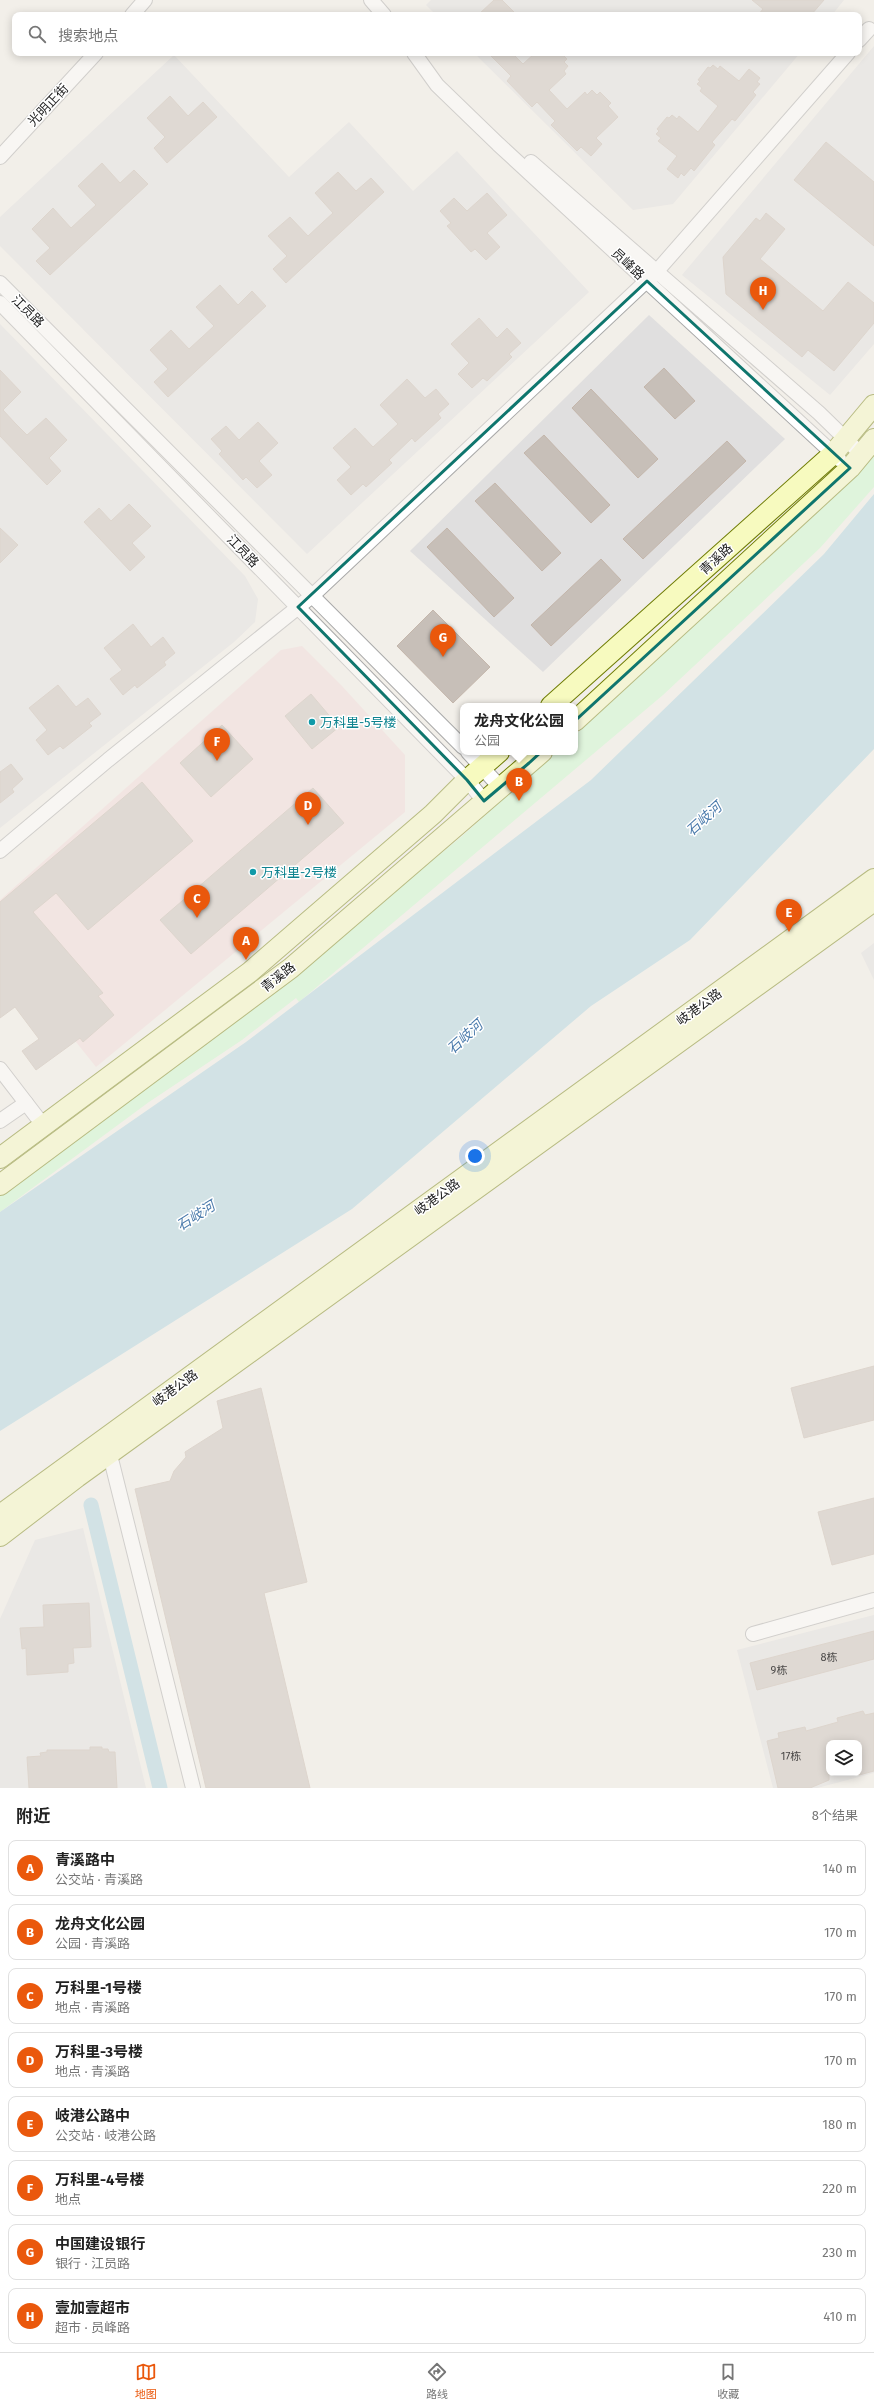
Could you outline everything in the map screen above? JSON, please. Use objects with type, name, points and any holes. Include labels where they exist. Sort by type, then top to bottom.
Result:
[{"type":"main road","name":"青溪路","points":[[554,703],[832,454],[874,405]]},
{"type":"main road","name":"青溪路","points":[[578,719],[856,461],[874,439]]},
{"type":"main road","name":"青溪路","points":[[0,1158],[250,972],[433,814],[467,780],[496,755]]},
{"type":"main road","name":"青溪路","points":[[0,1185],[291,968],[538,755]]},
{"type":"main road","name":"岐港公路","points":[[0,1536],[107,1446],[874,879]]},
{"type":"main road","name":"岐港公路","points":[[0,1515],[107,1446],[874,901]]},
{"type":"street","points":[[135,12],[145,0]]},
{"type":"street","points":[[371,0],[381,12]]},
{"type":"street","points":[[862,37],[869,29]]},
{"type":"street","name":"光明正街","points":[[0,157],[93,56]]},
{"type":"street","name":"员峰路","points":[[416,56],[437,85],[448,96],[832,454],[856,461]]},
{"type":"street","name":"员峰路","points":[[422,56],[507,141],[847,438],[856,461]]},
{"type":"street","points":[[0,851],[108,760],[312,596],[647,281],[845,56]]},
{"type":"street","name":"江员路","points":[[0,283],[460,744]]},
{"type":"street","name":"江员路","points":[[0,303],[467,780],[484,801]]},
{"type":"street","points":[[471,755],[500,787]]},
{"type":"street","points":[[0,1068],[43,1125]]},
{"type":"street","points":[[0,1121],[26,1102]]},
{"type":"street","points":[[107,1446],[193,1788]]},
{"type":"street","points":[[753,1634],[874,1600]]},
{"type":"highlighted area","points":[[647,281],[850,468],[529,763],[484,801],[467,780],[298,607]]},
{"type":"shaded area","points":[[431,0],[844,0],[834,12],[433,12],[426,5]]},
{"type":"shaded area","points":[[874,46],[874,344],[830,395],[682,275]]},
{"type":"shaded area","points":[[173,56],[175,56],[289,177],[349,122],[413,191],[457,151],[589,292],[307,554],[0,246],[0,217]]},
{"type":"shaded area","points":[[477,56],[797,56],[673,204],[633,210]]},
{"type":"shaded area","points":[[649,315],[785,439],[543,672],[410,551]]},
{"type":"shaded area","points":[[0,324],[245,576],[258,599],[255,622],[234,642],[0,828]]},
{"type":"shaded area","points":[[302,646],[342,686],[405,755],[405,812],[96,1067],[0,947],[0,900],[281,650]]},
{"type":"shaded area","points":[[874,943],[874,980],[861,953]]},
{"type":"shaded area","points":[[83,1528],[146,1788],[0,1788],[0,1619],[35,1540]]},
{"type":"shaded area","points":[[874,1615],[874,1773],[817,1788],[773,1788],[737,1650]]},
{"type":"green space","points":[[874,450],[874,487],[820,548],[663,695],[299,1002],[296,998],[242,1040],[149,1102],[0,1212],[0,1192],[232,1025],[461,837],[553,755],[578,755],[578,732],[808,519]]},
{"type":"water","name":"石岐河","points":[[874,494],[874,749],[690,940],[591,1006],[352,1209],[0,1431],[0,1212],[246,1042],[591,780],[824,554]]},
{"type":"building","points":[[494,0],[502,0],[514,12],[481,12]]},
{"type":"building","points":[[752,0],[824,0],[814,12],[760,12],[763,9]]},
{"type":"building","points":[[491,56],[515,56],[523,64],[532,56],[564,56],[567,59],[564,62],[568,66],[564,71],[566,74],[549,90],[567,109],[585,92],[587,95],[592,90],[597,95],[600,92],[611,103],[608,106],[618,117],[596,138],[602,144],[591,156],[581,147],[577,151],[551,125],[555,121],[537,102],[532,107],[507,81],[511,76]]},
{"type":"building","points":[[713,65],[718,69],[720,66],[739,81],[749,69],[760,78],[757,82],[760,84],[753,92],[756,95],[735,121],[732,119],[712,142],[715,145],[694,171],[691,168],[684,176],[681,173],[678,178],[667,169],[677,156],[658,141],[661,138],[656,134],[659,131],[657,129],[667,117],[669,118],[672,115],[677,119],[679,116],[698,132],[718,106],[700,91],[702,88],[697,84],[700,81],[698,80],[708,67],[710,68]]},
{"type":"building","points":[[170,96],[188,116],[203,102],[217,117],[167,163],[154,148],[165,137],[147,118]]},
{"type":"building","points":[[826,142],[874,182],[874,246],[794,180]]},
{"type":"building","points":[[102,163],[120,183],[134,170],[148,184],[50,275],[36,261],[50,248],[32,229],[53,208],[71,228],[96,205],[78,186]]},
{"type":"building","points":[[338,172],[356,191],[371,178],[384,192],[286,283],[273,269],[287,256],[268,236],[290,217],[308,236],[333,213],[315,193]]},
{"type":"building","points":[[487,193],[507,215],[487,233],[500,247],[486,260],[475,249],[471,252],[447,226],[451,223],[440,211],[454,198],[467,211]]},
{"type":"building","points":[[766,213],[785,229],[760,259],[823,311],[848,282],[874,303],[874,323],[834,371],[808,350],[802,357],[726,294],[723,257],[756,218],[760,221]]},
{"type":"building","points":[[220,285],[238,305],[252,291],[266,306],[168,397],[154,382],[168,369],[150,350],[171,330],[189,349],[214,326],[196,307]]},
{"type":"building","points":[[479,318],[497,338],[507,328],[521,343],[509,354],[512,357],[487,381],[483,378],[472,388],[458,374],[469,363],[451,344]]},
{"type":"building","points":[[664,368],[695,401],[675,419],[644,387]]},
{"type":"building","points":[[0,370],[21,392],[3,410],[15,423],[27,435],[46,418],[67,440],[49,458],[61,471],[47,485],[0,436]]},
{"type":"building","points":[[407,379],[425,398],[436,389],[449,404],[438,414],[441,418],[415,442],[412,438],[389,460],[392,463],[366,487],[363,484],[351,495],[337,480],[351,467],[333,448],[355,428],[373,447],[398,424],[380,405]]},
{"type":"building","points":[[591,389],[658,459],[638,478],[572,408]]},
{"type":"building","points":[[258,422],[278,443],[259,461],[272,475],[257,488],[246,477],[243,480],[219,454],[222,451],[211,439],[226,426],[239,440]]},
{"type":"building","points":[[544,435],[610,505],[591,523],[524,453]]},
{"type":"building","points":[[727,441],[746,461],[643,559],[623,539]]},
{"type":"building","points":[[495,483],[561,553],[542,571],[475,501]]},
{"type":"building","points":[[129,504],[151,526],[132,543],[145,557],[130,571],[84,522],[99,508],[111,521]]},
{"type":"building","points":[[0,528],[18,545],[0,563]]},
{"type":"building","points":[[447,528],[514,598],[494,617],[427,547]]},
{"type":"building","points":[[601,559],[621,580],[551,646],[531,625]]},
{"type":"building","points":[[433,610],[490,667],[453,703],[397,646]]},
{"type":"building","points":[[133,624],[151,647],[163,637],[175,653],[164,662],[166,665],[137,688],[135,685],[123,695],[110,679],[122,670],[104,648]]},
{"type":"building","points":[[58,685],[76,707],[88,698],[101,714],[89,723],[92,726],[63,749],[60,746],[48,755],[36,740],[47,730],[29,708]]},
{"type":"building","name":"万科里-5号楼","points":[[311,694],[339,727],[312,749],[285,716]]},
{"type":"building","points":[[222,725],[253,759],[211,797],[180,763]]},
{"type":"building","points":[[11,764],[23,779],[12,789],[14,792],[0,803],[0,772]]},
{"type":"building","points":[[142,782],[193,841],[88,930],[56,893],[33,912],[103,993],[98,996],[114,1015],[83,1042],[80,1038],[36,1070],[22,1051],[39,1039],[15,1007],[0,1018],[0,902]]},
{"type":"building","points":[[313,788],[344,823],[191,954],[160,920]]},
{"type":"building","points":[[874,1366],[874,1420],[804,1438],[791,1388]]},
{"type":"building","points":[[261,1388],[307,1582],[264,1593],[310,1788],[206,1788],[135,1489],[170,1481],[174,1471],[186,1457],[185,1452],[223,1428],[217,1401]]},
{"type":"building","points":[[874,1498],[874,1554],[832,1565],[818,1512]]},
{"type":"building","points":[[89,1603],[91,1647],[73,1648],[74,1663],[68,1664],[68,1672],[27,1675],[26,1648],[22,1649],[20,1628],[44,1627],[43,1605]]},
{"type":"building","points":[[874,1631],[874,1659],[757,1690],[750,1663]]},
{"type":"building","points":[[863,1711],[865,1715],[874,1713],[874,1771],[862,1774],[862,1740],[826,1740],[826,1776],[829,1776],[829,1780],[810,1788],[778,1788],[767,1741],[779,1738],[778,1733],[805,1727],[806,1731],[838,1722],[837,1718]]},
{"type":"building","points":[[90,1747],[102,1747],[102,1749],[108,1749],[109,1752],[115,1752],[117,1788],[29,1788],[27,1757],[41,1756],[40,1753],[47,1752],[47,1750],[90,1750]]},
{"type":"waterway","points":[[91,1505],[160,1788]]},
{"type":"place","name":"壹加壹超市","points":[[763,310]]},
{"type":"place","name":"中国建设银行","points":[[443,657]]},
{"type":"place","name":"万科里-5号楼","points":[[312,722]]},
{"type":"place","name":"万科里-4号楼","points":[[217,761]]},
{"type":"place","name":"龙舟文化公园","points":[[519,801]]},
{"type":"place","name":"万科里-3号楼","points":[[308,825]]},
{"type":"place","name":"万科里-2号楼","points":[[253,872]]},
{"type":"place","name":"万科里-1号楼","points":[[197,918]]},
{"type":"place","name":"岐港公路中","points":[[789,932]]},
{"type":"place","name":"青溪路中","points":[[246,960]]}]
